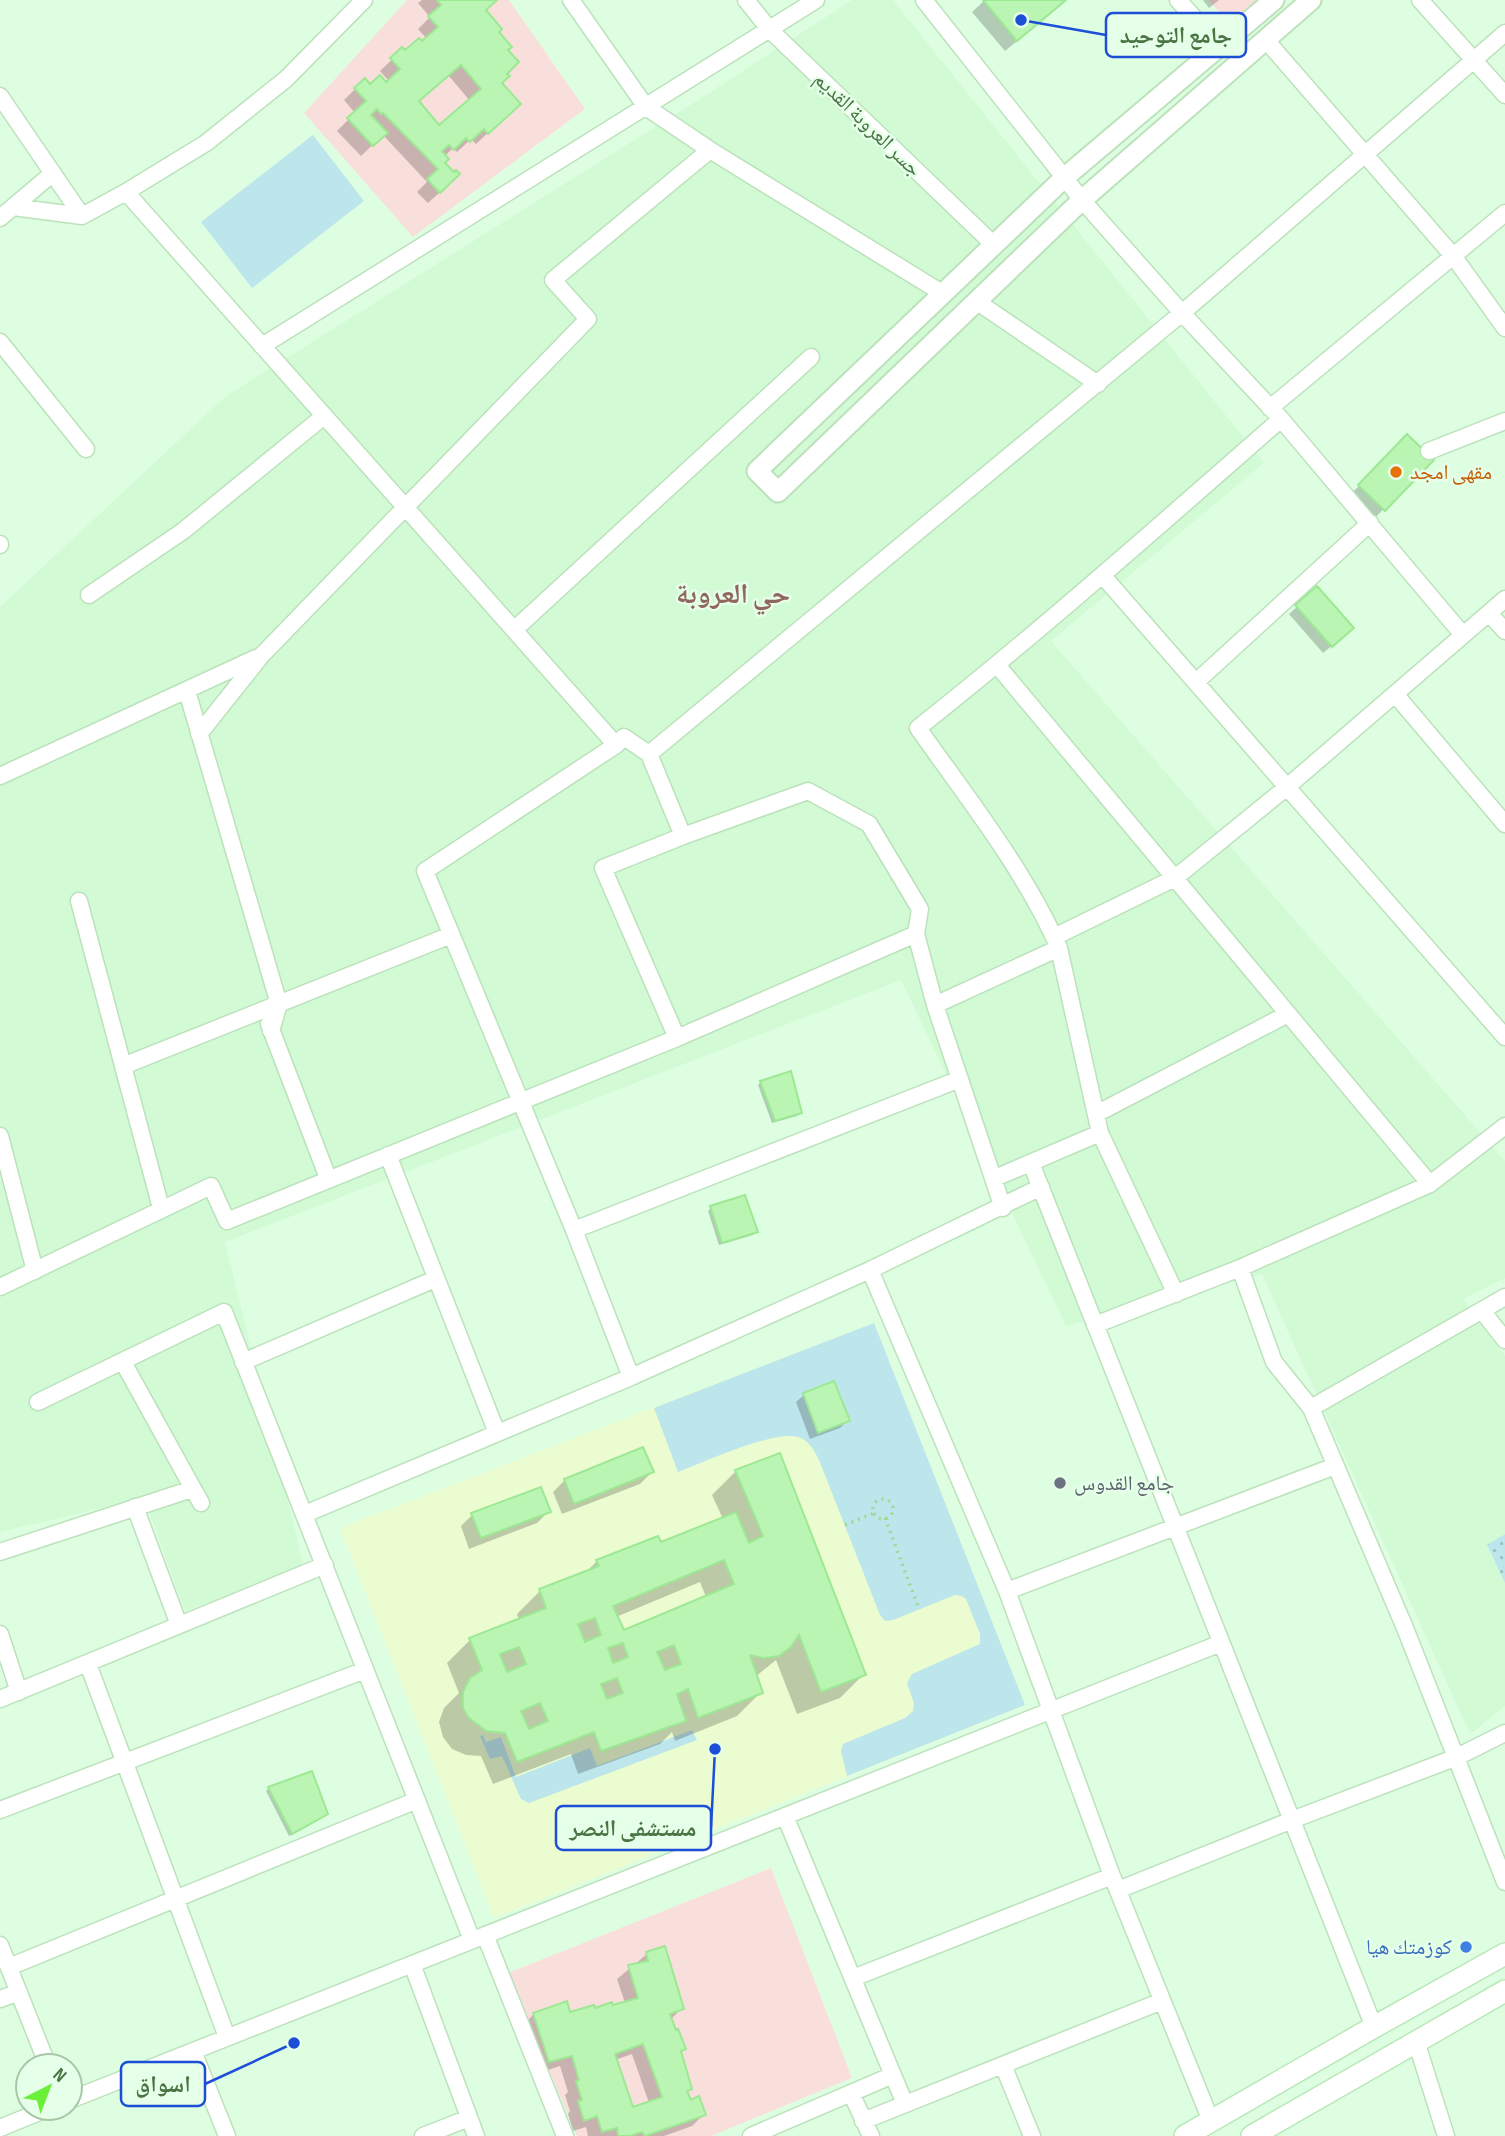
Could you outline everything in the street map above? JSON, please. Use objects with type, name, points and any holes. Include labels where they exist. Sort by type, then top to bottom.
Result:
[{"type":"main road","points":[[1185,2136],[1505,1954]]},
{"type":"main road","points":[[1252,2136],[1416,2041],[1502,1998]]},
{"type":"street","points":[[13,207],[82,216],[126,192],[206,143],[286,79],[364,0]]},
{"type":"street","points":[[571,0],[646,107],[710,150],[942,293]]},
{"type":"street","name":"جسر العروبة القديم","points":[[746,0],[770,30],[993,244]]},
{"type":"street","points":[[262,346],[816,0]]},
{"type":"street","points":[[924,0],[1082,200],[1275,414],[1463,635]]},
{"type":"street","points":[[1178,0],[1220,46]]},
{"type":"street","points":[[1274,0],[1064,178],[757,471],[778,492],[1082,200],[1311,0]]},
{"type":"street","points":[[1420,0],[1505,95]]},
{"type":"street","points":[[649,754],[1098,384],[1366,156],[1505,33]]},
{"type":"street","points":[[1265,39],[1454,257],[1505,328]]},
{"type":"street","points":[[0,96],[82,216]]},
{"type":"street","points":[[199,734],[261,656],[588,319],[554,280],[710,150]]},
{"type":"street","points":[[0,218],[53,173]]},
{"type":"street","points":[[126,192],[616,745]]},
{"type":"street","points":[[1175,1294],[1100,1133],[1057,943],[1016,869],[918,728],[1103,576],[1275,414],[1505,213]]},
{"type":"street","points":[[976,301],[1098,384]]},
{"type":"street","points":[[0,342],[86,449]]},
{"type":"street","points":[[514,630],[811,357]]},
{"type":"street","points":[[89,595],[183,531],[324,416]]},
{"type":"street","points":[[1429,451],[1505,421]]},
{"type":"street","points":[[1196,682],[1370,523]]},
{"type":"street","points":[[1103,576],[1505,1037]]},
{"type":"street","points":[[935,1005],[1057,943],[1175,878],[1287,787],[1505,598]]},
{"type":"street","points":[[1489,612],[1505,631]]},
{"type":"street","points":[[0,776],[261,656]]},
{"type":"street","points":[[997,665],[1430,1184]]},
{"type":"street","points":[[187,691],[279,1004],[271,1031]]},
{"type":"street","points":[[1395,694],[1505,824]]},
{"type":"street","points":[[631,1377],[425,871],[616,745],[624,737],[649,754],[683,836]]},
{"type":"street","points":[[677,1038],[603,868],[808,791],[869,824],[920,909],[916,934],[935,1005],[1003,1208]]},
{"type":"street","points":[[79,901],[161,1208]]},
{"type":"street","points":[[0,1287],[211,1186],[227,1221],[677,1038],[916,934]]},
{"type":"street","points":[[123,1066],[451,935]]},
{"type":"street","points":[[263,1010],[328,1178]]},
{"type":"street","points":[[1096,1114],[1288,1014]]},
{"type":"street","points":[[573,1230],[960,1079]]},
{"type":"street","points":[[1095,1325],[1240,1268],[1430,1184],[1505,1126]]},
{"type":"street","points":[[995,1178],[1100,1133]]},
{"type":"street","points":[[0,1136],[35,1271]]},
{"type":"street","points":[[388,1155],[497,1433]]},
{"type":"street","points":[[1031,1163],[1374,2027]]},
{"type":"street","points":[[305,1514],[631,1377],[870,1270],[1003,1208],[1041,1187]]},
{"type":"street","points":[[1240,1268],[1274,1362],[1311,1408],[1457,1757],[1505,1882]]},
{"type":"street","points":[[870,1270],[1007,1591],[1115,1883],[1211,2122]]},
{"type":"street","points":[[243,1362],[435,1279]]},
{"type":"street","points":[[1311,1408],[1505,1297]]},
{"type":"street","points":[[38,1402],[224,1312],[416,1800],[565,2136]]},
{"type":"street","points":[[1483,1312],[1505,1340]]},
{"type":"street","points":[[123,1362],[201,1503]]},
{"type":"street","points":[[1007,1591],[1335,1466]]},
{"type":"street","points":[[0,1552],[192,1489]]},
{"type":"street","points":[[135,1507],[179,1626]]},
{"type":"street","points":[[0,1699],[325,1565]]},
{"type":"street","points":[[0,1634],[19,1692]]},
{"type":"street","points":[[84,2094],[1221,1643]]},
{"type":"street","points":[[88,1664],[228,2037]]},
{"type":"street","points":[[0,1810],[365,1670]]},
{"type":"street","points":[[853,1978],[1292,1820],[1457,1757],[1505,1733]]},
{"type":"street","points":[[9,1967],[416,1800]]},
{"type":"street","points":[[785,1816],[905,2104]]},
{"type":"street","points":[[0,1945],[43,2052]]},
{"type":"street","points":[[412,1964],[476,2136]]},
{"type":"street","points":[[0,1999],[19,1992]]},
{"type":"street","points":[[863,2120],[1161,2001]]},
{"type":"street","points":[[1416,2041],[1446,2136]]},
{"type":"street","points":[[192,2051],[227,2136]]},
{"type":"street","points":[[1003,2065],[1032,2136]]},
{"type":"street","points":[[751,2136],[893,2075]]},
{"type":"street","points":[[850,2093],[871,2136]]},
{"type":"street","points":[[423,2136],[469,2118]]},
{"type":"path","points":[[885,1499],[890,1503],[890,1515],[879,1518],[874,1513],[876,1502],[885,1499]]},
{"type":"path","points":[[845,1525],[874,1513]]},
{"type":"path","points":[[885,1518],[919,1609]]},
{"type":"shaded area","points":[[407,0],[509,0],[585,109],[413,237],[304,113]]},
{"type":"shaded area","points":[[852,0],[893,0],[1264,463],[1051,641],[1505,1161],[1505,1278],[1463,1299],[1505,1356],[1505,1534],[1487,1546],[1505,1583],[1505,1706],[1470,1734],[1262,1274],[1066,1326],[901,980],[225,1242],[304,1567],[185,1611],[144,1498],[0,1532],[0,607],[226,396],[692,104]]},
{"type":"shaded area","points":[[1208,0],[1257,0],[1230,24]]},
{"type":"shaded area","points":[[313,135],[364,201],[252,288],[201,222]]},
{"type":"shaded area","points":[[874,1323],[1025,1705],[494,1918],[340,1528]]},
{"type":"shaded area","points":[[874,1323],[1025,1705],[847,1776],[841,1751],[843,1744],[905,1718],[913,1711],[914,1703],[907,1683],[912,1674],[980,1644],[980,1634],[966,1599],[955,1595],[885,1621],[880,1615],[819,1460],[808,1443],[798,1437],[773,1438],[678,1472],[654,1408]]},
{"type":"shaded area","points":[[1505,1534],[1505,1583],[1487,1545]]},
{"type":"shaded area","points":[[692,1730],[697,1740],[529,1803],[521,1799],[502,1756],[490,1759],[480,1736],[483,1735],[486,1742],[501,1737],[516,1777],[590,1748],[597,1766]]},
{"type":"shaded area","points":[[771,1868],[852,2078],[711,2136],[577,2136],[508,1973]]},
{"type":"building","points":[[437,0],[497,0],[486,10],[502,29],[499,32],[512,47],[508,50],[519,62],[502,83],[521,104],[488,134],[484,129],[470,142],[466,138],[454,150],[449,145],[442,151],[449,159],[445,163],[460,174],[440,193],[427,179],[438,169],[383,113],[377,109],[371,115],[388,133],[373,146],[347,118],[366,101],[354,88],[365,78],[370,84],[380,75],[386,82],[400,69],[390,58],[402,47],[405,50],[419,38],[422,41],[438,27],[428,16],[441,5]],"holes":[[[461,65],[481,89],[439,125],[419,101]]]},
{"type":"building","points":[[983,0],[1066,0],[1017,41]]},
{"type":"building","name":"مقهى امجد","points":[[1407,434],[1434,460],[1385,511],[1358,485]]},
{"type":"building","points":[[1317,586],[1354,628],[1332,647],[1295,605]]},
{"type":"building","points":[[791,1071],[802,1113],[775,1121],[760,1081]]},
{"type":"building","points":[[745,1195],[758,1232],[722,1243],[710,1206]]},
{"type":"building","points":[[834,1381],[850,1421],[818,1433],[803,1393]]},
{"type":"building","points":[[643,1447],[654,1472],[574,1504],[564,1479]]},
{"type":"building","points":[[780,1453],[866,1675],[821,1692],[799,1635],[791,1647],[779,1656],[764,1658],[750,1655],[763,1693],[698,1718],[688,1689],[677,1694],[686,1721],[601,1751],[594,1732],[517,1762],[505,1733],[486,1731],[468,1717],[463,1708],[463,1692],[470,1678],[482,1670],[469,1638],[546,1608],[539,1589],[599,1566],[596,1560],[658,1536],[661,1542],[736,1512],[749,1543],[763,1536],[735,1470]],"holes":[[[724,1560],[734,1584],[624,1630],[613,1606]],[[595,1618],[601,1635],[585,1642],[578,1624]],[[623,1643],[628,1657],[613,1663],[608,1648]],[[674,1645],[681,1664],[665,1670],[657,1652]],[[519,1647],[526,1664],[507,1672],[500,1654]],[[617,1678],[623,1693],[607,1699],[601,1684]],[[540,1703],[548,1721],[529,1729],[521,1711]]]},
{"type":"building","points":[[541,1487],[551,1512],[481,1538],[471,1513]]},
{"type":"building","points":[[312,1771],[328,1814],[292,1834],[268,1787]]},
{"type":"building","points":[[665,1946],[684,2009],[670,2014],[686,2049],[681,2051],[692,2089],[687,2091],[691,2100],[699,2096],[706,2115],[645,2136],[642,2132],[618,2136],[617,2128],[602,2132],[597,2116],[584,2121],[578,2101],[582,2100],[576,2081],[579,2080],[572,2056],[549,2062],[533,2013],[567,2001],[570,2012],[638,1998],[628,1965],[648,1961],[646,1952]],"holes":[[[643,2044],[662,2097],[633,2107],[615,2054]]]},
{"type":"place","name":"جامع التوحيد","points":[[1021,20]]},
{"type":"place","name":"مقهى امجد","points":[[1396,472]]},
{"type":"place","name":"جامع القدوس","points":[[1060,1483]]},
{"type":"place","name":"مستشفى النصر","points":[[715,1749]]},
{"type":"place","name":"كوزمتك هيا","points":[[1466,1947]]},
{"type":"place","name":"اسواق","points":[[294,2043]]},
{"type":"district","name":"حي العروبة","points":[[733,593]]}]
